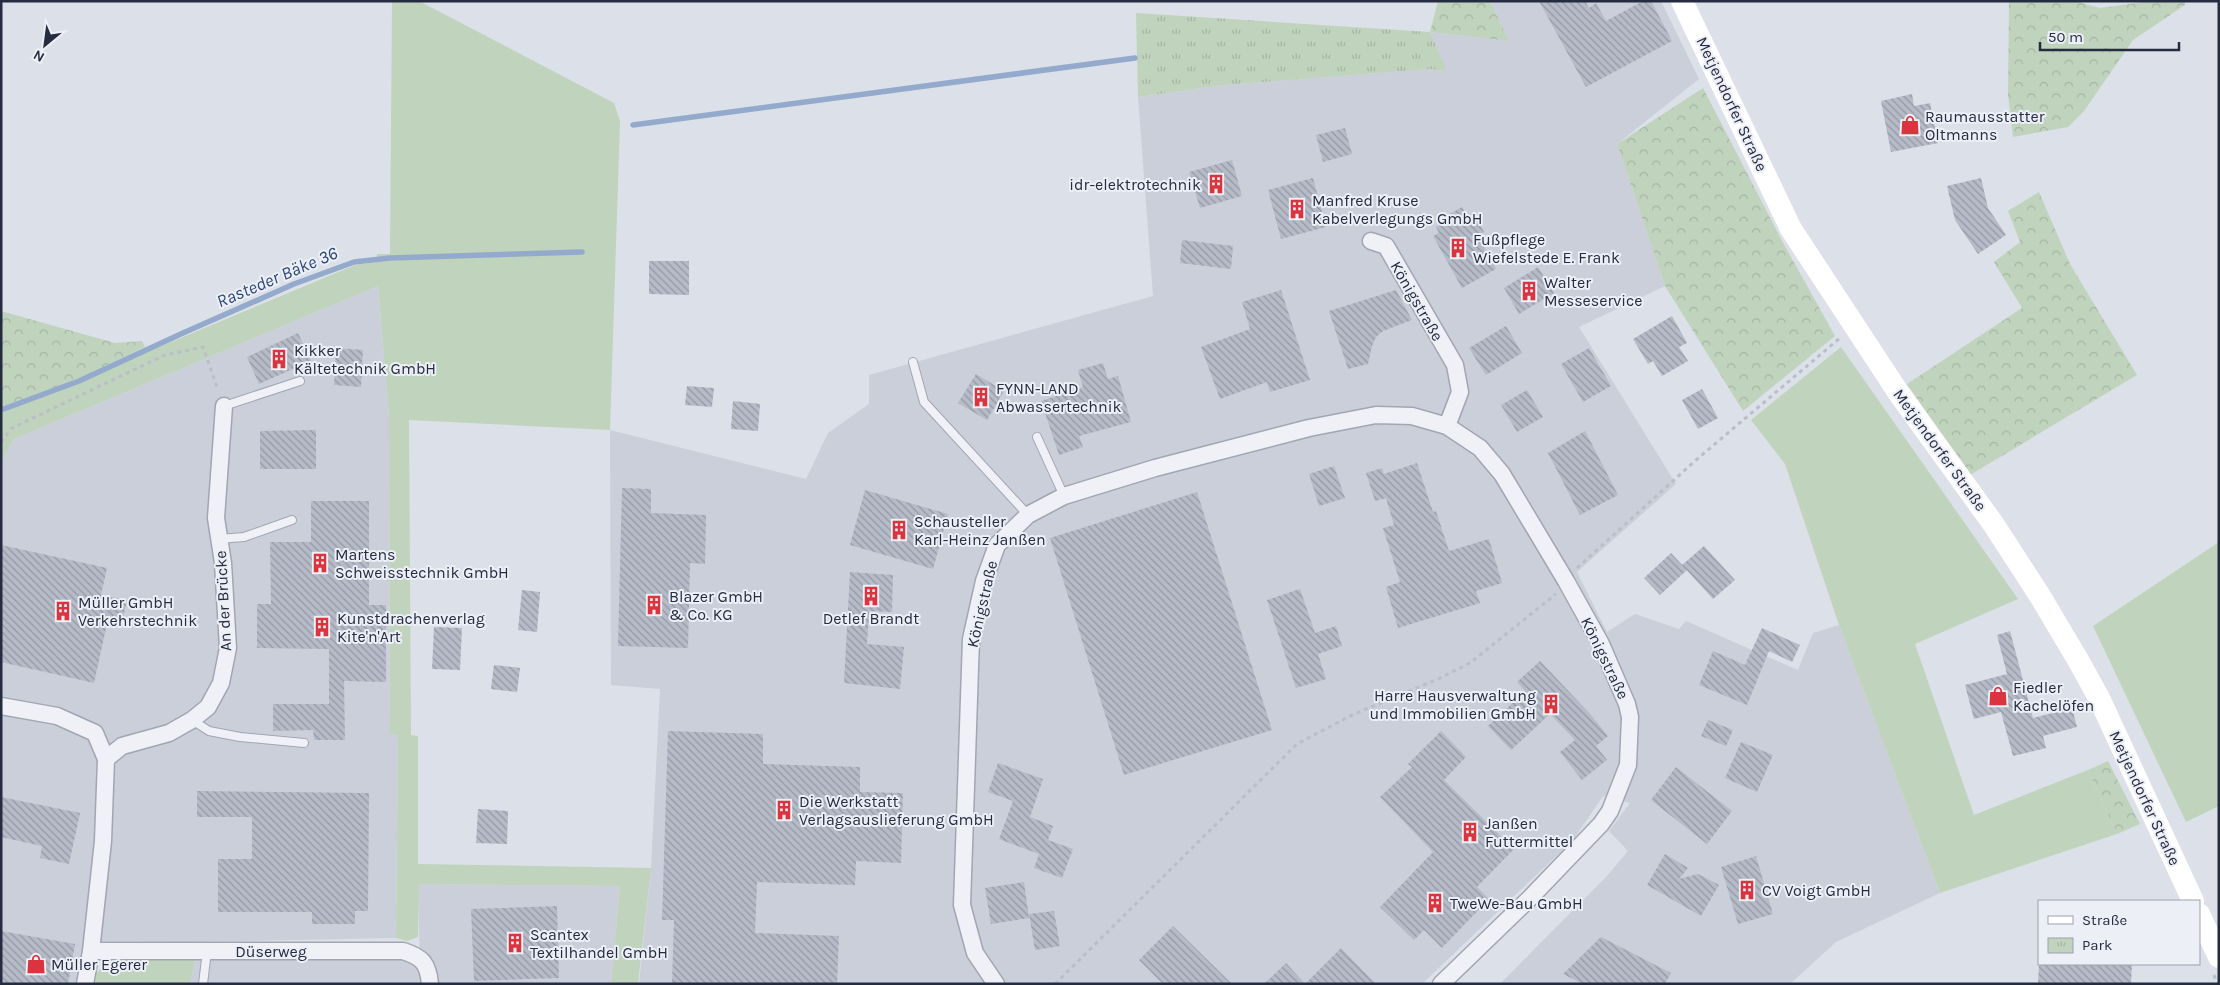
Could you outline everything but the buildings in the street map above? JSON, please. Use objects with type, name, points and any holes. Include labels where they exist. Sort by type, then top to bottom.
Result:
[{"type":"street","name":"Metjendorfer Straße","points":[[1682,1],[1791,229],[1854,327],[1994,525],[2050,612],[2099,698],[2193,900]]},
{"type":"street","name":"Königstraße","points":[[1371,241],[1386,246],[1455,366],[1460,392],[1447,426]]},
{"type":"street","name":"An der Brücke","points":[[106,758],[122,746],[169,733],[192,720],[208,706],[221,683],[226,666],[228,648],[216,518],[224,406]]},
{"type":"street","name":"Königstraße","points":[[996,984],[975,953],[962,905],[971,639],[984,581],[997,544],[1028,516],[1064,496],[1155,468],[1270,438],[1376,415],[1412,416],[1447,426],[1480,448],[1502,474],[1561,587],[1601,644],[1627,704],[1630,717],[1628,765],[1610,812],[1602,824],[1530,898],[1441,984]]},
{"type":"street","points":[[1,706],[57,716],[95,733],[106,758],[103,841],[91,951],[85,984]]},
{"type":"street","points":[[2200,916],[2219,957]]},
{"type":"street","name":"Düserweg","points":[[91,951],[403,951],[417,956],[429,969],[430,984]]},
{"type":"lane","points":[[914,362],[924,402],[1028,516]]},
{"type":"lane","points":[[224,406],[300,381]]},
{"type":"lane","points":[[1037,437],[1064,496]]},
{"type":"lane","points":[[219,539],[244,537],[292,520]]},
{"type":"lane","points":[[192,720],[209,731],[240,737],[304,743]]},
{"type":"lane","points":[[203,984],[207,951]]},
{"type":"path","points":[[1055,984],[1297,744],[1352,715],[1438,679],[1470,663],[1561,587],[1581,564],[1696,460],[1854,327]]},
{"type":"path","points":[[1,442],[12,428],[165,355],[203,347],[224,406]]},
{"type":"shaded area","points":[[1490,1],[1661,1],[1699,79],[1617,144],[1665,286],[1579,327],[1676,484],[1577,572],[1607,632],[1635,614],[1679,629],[1686,621],[1798,670],[1813,633],[1839,625],[1940,893],[1836,942],[1790,984],[1500,984],[1607,876],[1628,851],[1609,831],[1630,803],[1603,796],[1573,840],[1422,984],[639,984],[651,868],[660,689],[611,685],[610,430],[806,479],[828,433],[869,404],[869,375],[1153,296],[1138,97],[1224,85],[1430,69],[1446,71],[1430,32],[1509,41]]},
{"type":"shaded area","points":[[378,286],[389,417],[390,734],[398,734],[396,938],[185,942],[84,941],[76,984],[1,984],[1,462],[14,439]]},
{"type":"shaded area","points":[[418,884],[620,886],[611,984],[190,984],[195,959],[401,958],[420,970]]},
{"type":"green space","points":[[392,1],[419,1],[614,103],[620,121],[610,430],[409,420],[411,735],[418,736],[418,864],[651,868],[638,984],[611,984],[620,886],[419,884],[418,937],[407,941],[396,938],[398,735],[390,734],[389,417],[378,286],[14,439],[1,462],[1,413],[355,265],[377,262],[377,254],[390,254]]},
{"type":"green space","points":[[1438,1],[1490,1],[1509,41],[1430,32]]},
{"type":"green space","points":[[2009,1],[2074,1],[2100,8],[2151,1],[2185,1],[2185,5],[2133,40],[2084,111],[2068,127],[2013,137],[2008,95]]},
{"type":"green space","points":[[1136,13],[1430,32],[1447,71],[1430,69],[1224,85],[1138,97]]},
{"type":"green space","points":[[1703,88],[1781,239],[1835,336],[1743,411],[1665,286],[1617,144]]},
{"type":"green space","points":[[2039,192],[2070,264],[2137,375],[1970,475],[1907,384],[2022,308],[1994,262],[2020,242],[2008,211]]},
{"type":"green space","points":[[1,311],[115,343],[142,341],[145,347],[80,378],[1,408]]},
{"type":"green space","points":[[1841,347],[2018,599],[1915,644],[1974,815],[2088,770],[2117,834],[1940,893],[1839,625],[1785,464],[1751,420]]},
{"type":"green space","points":[[2219,542],[2219,806],[2186,822],[2093,626]]},
{"type":"green space","points":[[2108,761],[2140,824],[2117,834],[2088,770]]},
{"type":"green space","points":[[113,958],[195,959],[190,984],[95,984],[96,973]]},
{"type":"waterway","points":[[633,125],[1135,58]]},
{"type":"waterway","name":"Rasteder Bäke 36","points":[[1,410],[79,381],[294,284],[354,262],[390,258],[582,252]]},
{"type":"place","name":"Raumausstatter Oltmanns","points":[[1910,125]]},
{"type":"place","name":"idr-elektrotechnik","points":[[1216,184]]},
{"type":"place","name":"Manfred Kruse Kabelverlegungs GmbH","points":[[1297,209]]},
{"type":"place","name":"Fußpflege Wiefelstede E. Frank","points":[[1458,248]]},
{"type":"place","name":"Walter Messeservice","points":[[1529,291]]},
{"type":"place","name":"Kikker Kältetechnik GmbH","points":[[279,359]]},
{"type":"place","name":"FYNN-LAND Abwassertechnik","points":[[981,397]]},
{"type":"place","name":"Schausteller Karl-Heinz Janßen","points":[[899,530]]},
{"type":"place","name":"Martens Schweisstechnik GmbH","points":[[320,563]]},
{"type":"place","name":"Detlef Brandt","points":[[871,596]]},
{"type":"place","name":"Blazer GmbH & Co. KG","points":[[654,605]]},
{"type":"place","name":"Müller GmbH Verkehrstechnik","points":[[63,611]]},
{"type":"place","name":"Kunstdrachenverlag Kite'n'Art","points":[[322,627]]},
{"type":"place","name":"Fiedler Kachelöfen","points":[[1998,696]]},
{"type":"place","name":"Harre Hausverwaltung und Immobilien GmbH","points":[[1551,704]]},
{"type":"place","name":"Die Werkstatt Verlagsauslieferung GmbH","points":[[784,810]]},
{"type":"place","name":"Janßen Futtermittel","points":[[1470,832]]},
{"type":"place","name":"CV Voigt GmbH","points":[[1747,890]]},
{"type":"place","name":"TweWe-Bau GmbH","points":[[1435,903]]},
{"type":"place","name":"Scantex Textilhandel GmbH","points":[[515,943]]},
{"type":"place","name":"Müller Egerer","points":[[36,964]]}]
